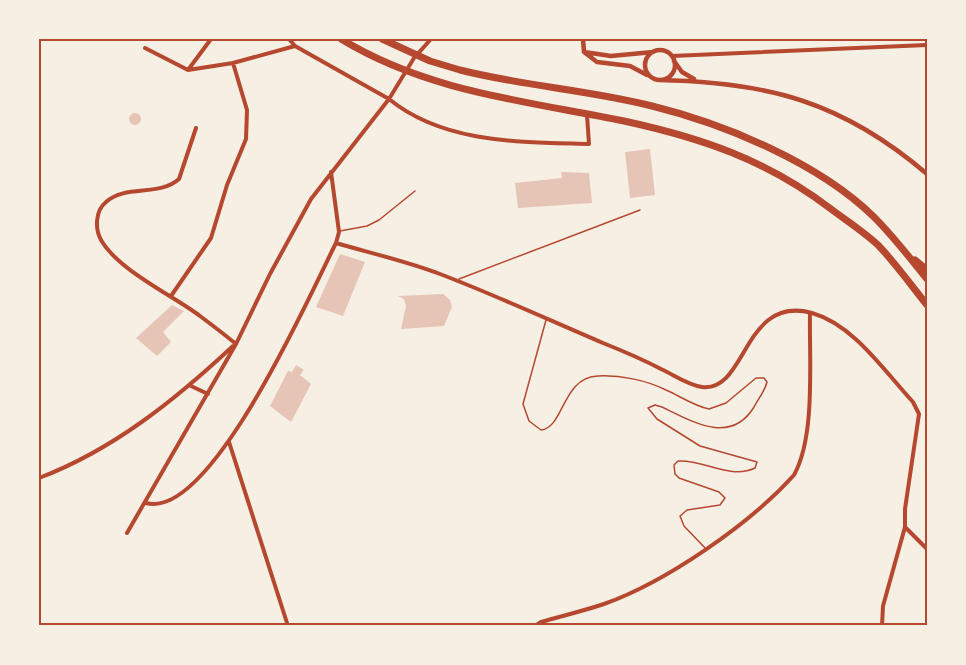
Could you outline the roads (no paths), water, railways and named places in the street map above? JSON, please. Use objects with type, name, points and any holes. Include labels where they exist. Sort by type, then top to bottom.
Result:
[{"type":"highway","points":[[341,39],[389,64],[427,79],[492,97],[677,134],[762,164],[806,189],[877,245],[927,305]]},
{"type":"highway","points":[[382,39],[430,60],[492,78],[651,106],[732,130],[785,156],[830,183],[873,216],[927,279]]},
{"type":"highway","points":[[900,247],[927,270]]},
{"type":"street","points":[[188,70],[212,39]]},
{"type":"street","points":[[289,39],[295,46],[426,122],[498,141],[589,144],[587,115]]},
{"type":"street","points":[[128,533],[236,344],[311,198],[389,99],[398,81],[431,39]]},
{"type":"street","points":[[583,39],[584,52],[597,62],[630,66],[659,80],[700,81],[767,90],[819,105],[881,139],[927,174]]},
{"type":"street","points":[[672,58],[927,45]]},
{"type":"street","points":[[145,48],[188,70],[233,63],[295,46]]},
{"type":"street","points":[[652,78],[645,66],[648,57],[656,51]]},
{"type":"street","points":[[584,52],[611,56],[667,52],[685,74],[700,81]]},
{"type":"street","points":[[659,80],[670,76],[673,71],[672,58]]},
{"type":"street","points":[[171,296],[211,237],[226,185],[246,139],[247,110],[233,63]]},
{"type":"street","points":[[196,128],[184,169],[175,183],[115,196],[103,205],[97,218],[100,238],[111,252],[236,344]]},
{"type":"street","points":[[146,503],[159,506],[179,496],[228,442],[264,388],[336,243],[339,232],[331,171]]},
{"type":"street","points":[[336,243],[456,281],[699,387],[714,386],[726,378],[764,321],[788,312],[810,313],[827,319],[847,332],[917,408],[919,424],[905,509],[905,527],[883,606],[882,626]]},
{"type":"street","points":[[536,626],[541,622],[623,596],[706,549],[784,487],[800,464],[807,422],[810,313]]},
{"type":"street","points":[[39,476],[52,473],[92,455],[137,427],[191,386],[236,344]]},
{"type":"street","points":[[191,386],[208,394]]},
{"type":"street","points":[[228,442],[288,626]]},
{"type":"street","points":[[905,527],[927,549]]},
{"type":"lane","points":[[339,232],[373,223],[415,191]]},
{"type":"lane","points":[[456,281],[640,210]]},
{"type":"lane","points":[[547,319],[523,404],[529,421],[541,430],[550,426],[573,387],[589,377],[623,378],[654,384],[708,409],[726,402],[756,378],[764,378],[767,382],[748,417],[735,427],[708,426],[662,407],[650,405],[648,408],[657,419],[700,446],[757,462],[755,468],[748,471],[711,468],[684,460],[674,465],[675,474],[680,478],[719,492],[725,498],[720,505],[687,510],[680,516],[684,526],[706,549]]}]
